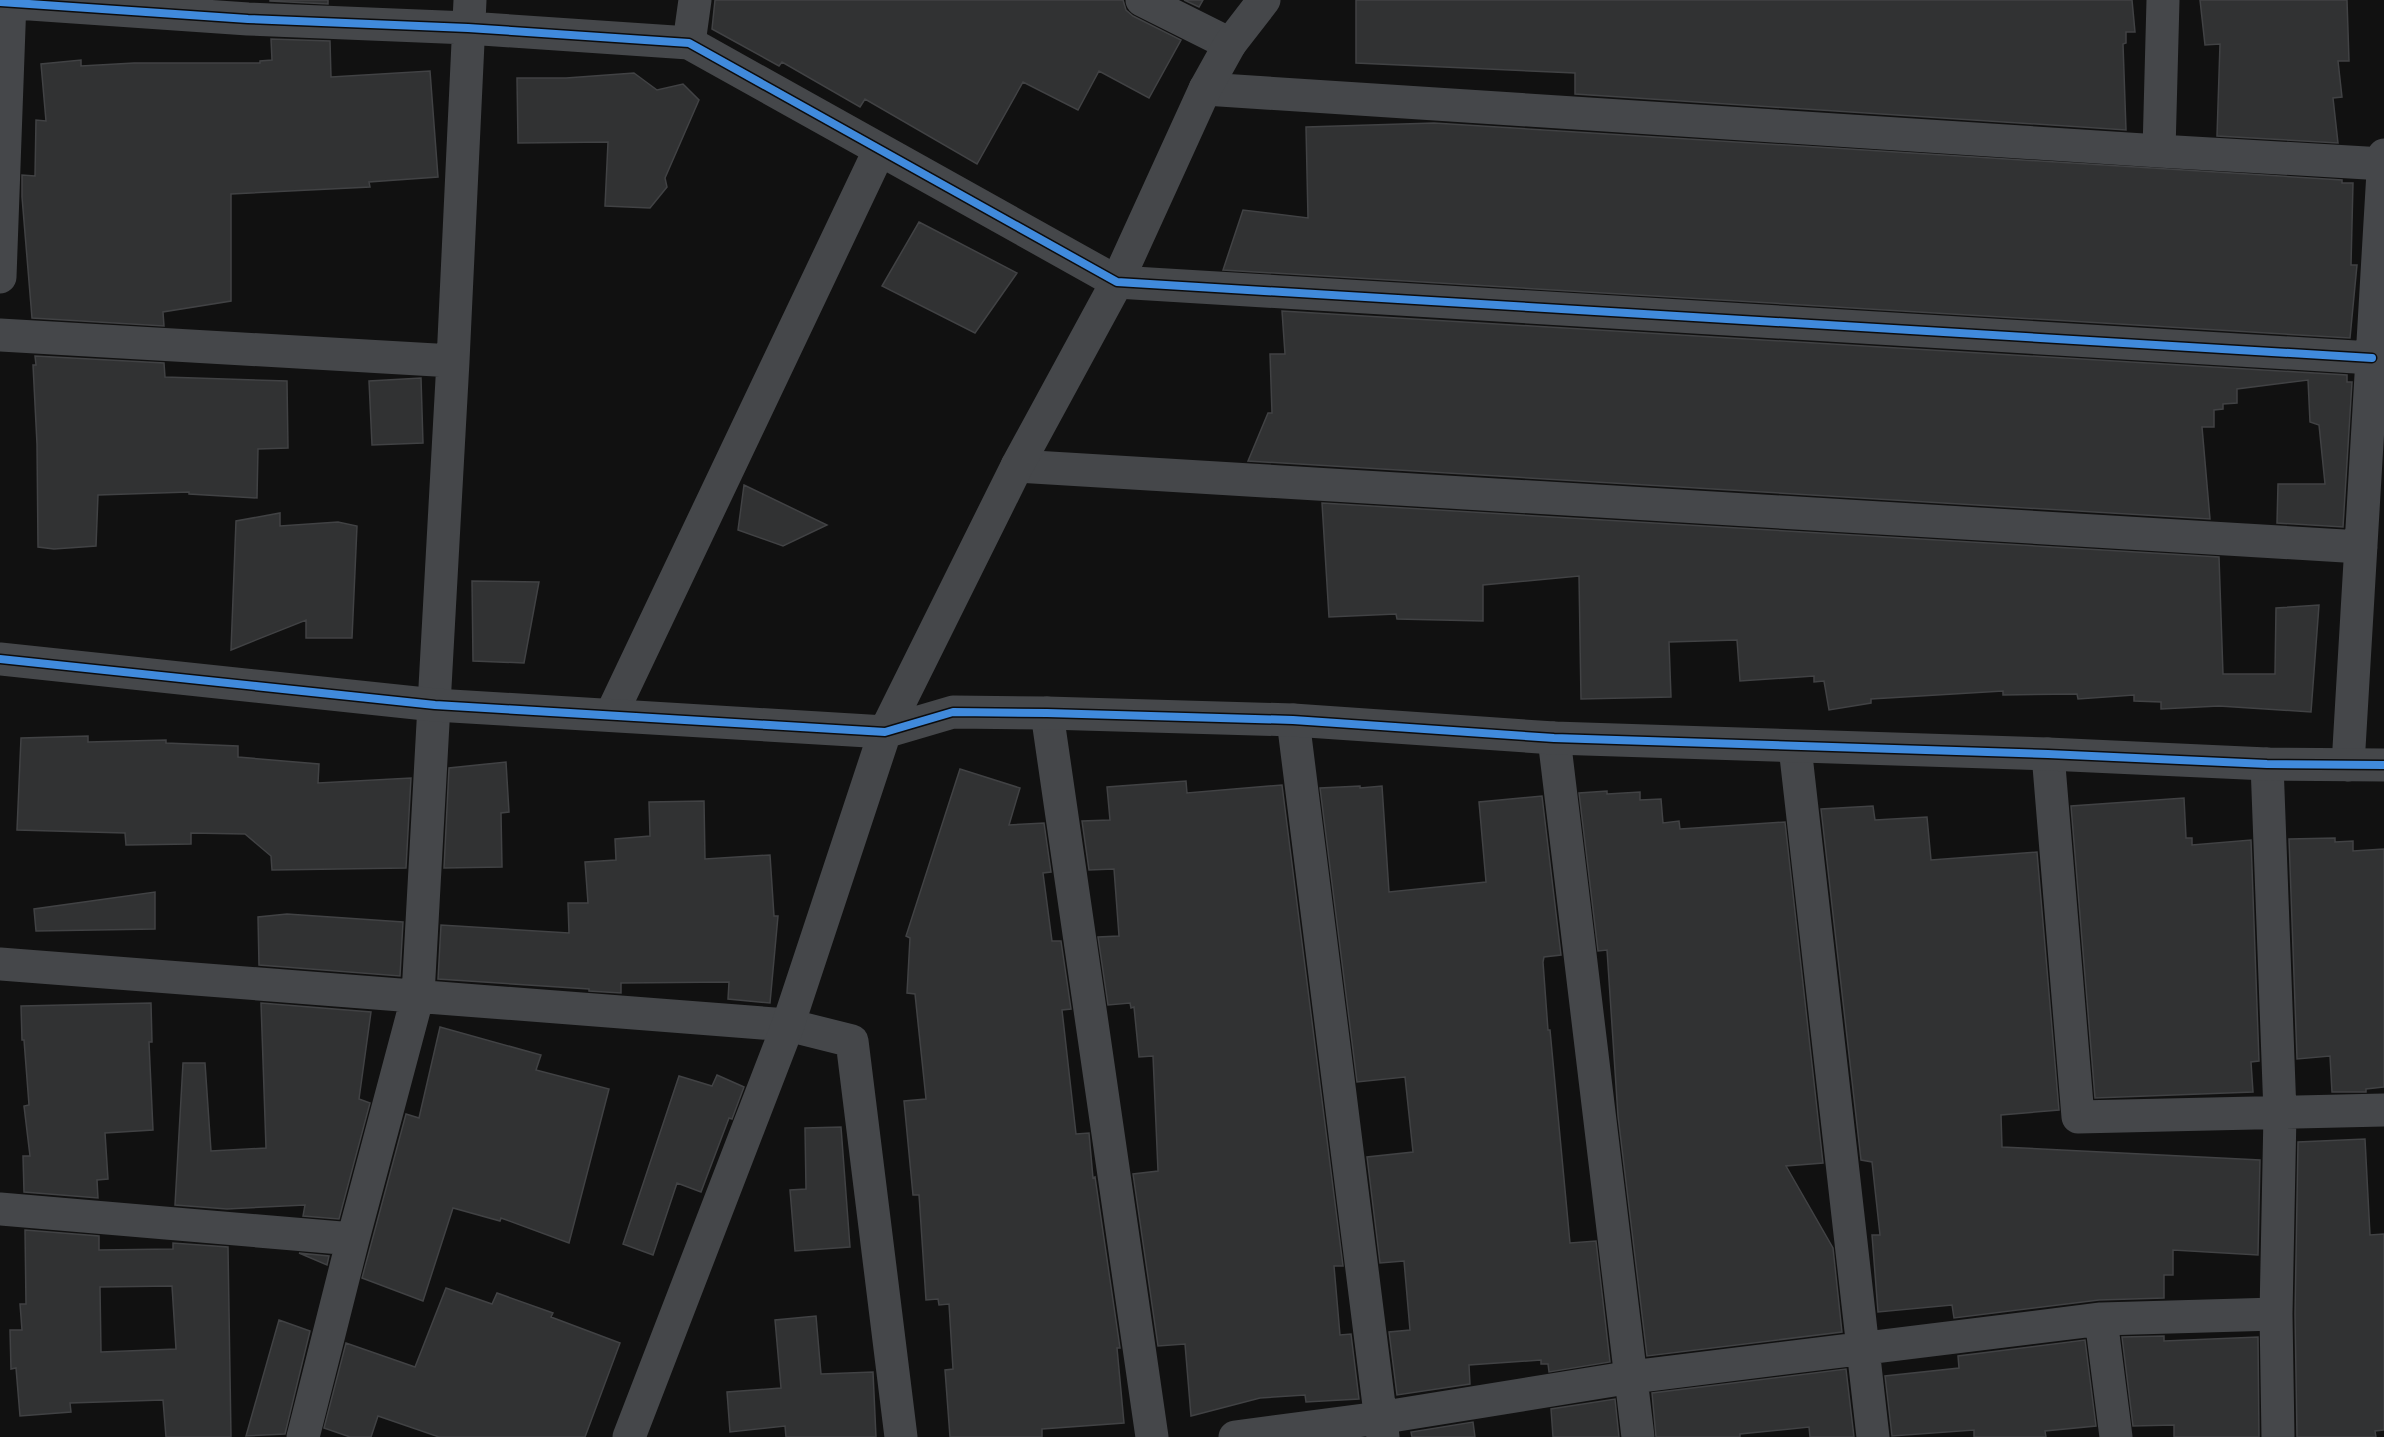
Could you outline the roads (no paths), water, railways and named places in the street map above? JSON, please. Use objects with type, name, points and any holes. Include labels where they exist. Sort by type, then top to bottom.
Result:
[{"type":"street","points":[[688,43],[694,0]]},
{"type":"street","points":[[1142,0],[1230,44]]},
{"type":"street","points":[[629,1437],[788,1025],[885,732],[1017,466],[1118,282],[1205,89],[1230,44],[1264,0]]},
{"type":"street","points":[[2159,151],[2163,0]]},
{"type":"street","points":[[0,277],[7,1],[248,10],[469,14],[688,43],[1118,282],[2372,358]]},
{"type":"street","points":[[303,1437],[418,995],[453,361],[469,14]]},
{"type":"street","points":[[1205,89],[2384,164]]},
{"type":"street","points":[[611,715],[879,151]]},
{"type":"street","points":[[2348,765],[2361,547],[2376,433],[2372,358],[2384,156]]},
{"type":"street","points":[[0,335],[453,361]]},
{"type":"street","points":[[1017,466],[2361,547]]},
{"type":"street","points":[[0,660],[435,705],[885,732],[953,712],[1047,713],[1293,720],[1554,738],[2048,754],[2267,764],[2384,765]]},
{"type":"street","points":[[1047,713],[1152,1437]]},
{"type":"street","points":[[1293,720],[1381,1427]]},
{"type":"street","points":[[1554,738],[1638,1437]]},
{"type":"street","points":[[1795,747],[1873,1437]]},
{"type":"street","points":[[2048,754],[2078,1117],[2384,1110]]},
{"type":"street","points":[[2267,764],[2280,1113],[2276,1314],[2278,1437]]},
{"type":"street","points":[[0,964],[788,1025],[852,1041],[902,1437]]},
{"type":"street","points":[[0,1209],[353,1239]]},
{"type":"street","points":[[1235,1437],[1381,1427],[1632,1377],[2101,1319],[2276,1314]]},
{"type":"street","points":[[2101,1319],[2116,1437]]}]
